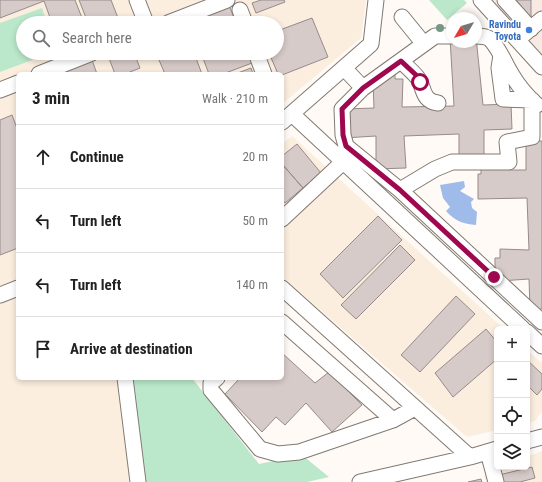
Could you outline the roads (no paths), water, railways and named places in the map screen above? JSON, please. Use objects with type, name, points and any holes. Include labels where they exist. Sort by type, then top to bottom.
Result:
[{"type":"street","points":[[138,0],[144,16]]},
{"type":"street","points":[[186,16],[227,0]]},
{"type":"street","points":[[376,0],[371,44],[287,118],[344,162],[520,326]]},
{"type":"street","points":[[481,0],[542,67]]},
{"type":"street","points":[[505,0],[530,29]]},
{"type":"street","points":[[402,17],[424,44]]},
{"type":"street","points":[[517,40],[542,19]]},
{"type":"street","points":[[446,36],[435,36],[363,88],[342,109],[343,135],[346,146],[400,190],[542,322]]},
{"type":"street","points":[[400,190],[435,169],[452,162],[509,162],[507,142],[537,137],[537,105],[513,78],[497,48],[490,39],[482,36]]},
{"type":"street","points":[[501,55],[499,68],[503,99],[537,105]]},
{"type":"street","points":[[44,72],[74,60]]},
{"type":"street","points":[[259,60],[263,72]]},
{"type":"street","points":[[401,61],[416,75],[425,96],[432,102],[438,103]]},
{"type":"street","points":[[344,68],[363,88]]},
{"type":"street","points":[[0,90],[16,83]]},
{"type":"street","points":[[284,217],[344,162]]},
{"type":"street","points":[[0,295],[16,289]]},
{"type":"street","points":[[284,290],[470,457]]},
{"type":"street","points":[[284,312],[297,302]]},
{"type":"street","points":[[284,324],[393,420]]},
{"type":"street","points":[[530,335],[542,346]]},
{"type":"street","points":[[125,380],[138,482]]},
{"type":"street","points":[[214,380],[211,383],[211,390],[260,449],[278,454],[299,452],[393,420],[415,408]]},
{"type":"street","points":[[530,440],[542,437]]},
{"type":"street","points":[[360,482],[470,457],[493,450],[496,482]]},
{"type":"water","points":[[464,181],[465,187],[460,191],[474,199],[471,202],[472,208],[477,212],[476,225],[467,224],[460,221],[446,211],[450,207],[443,198],[440,185]]},
{"type":"place","name":"Ravindu Toyota","points":[[529,30]]}]
